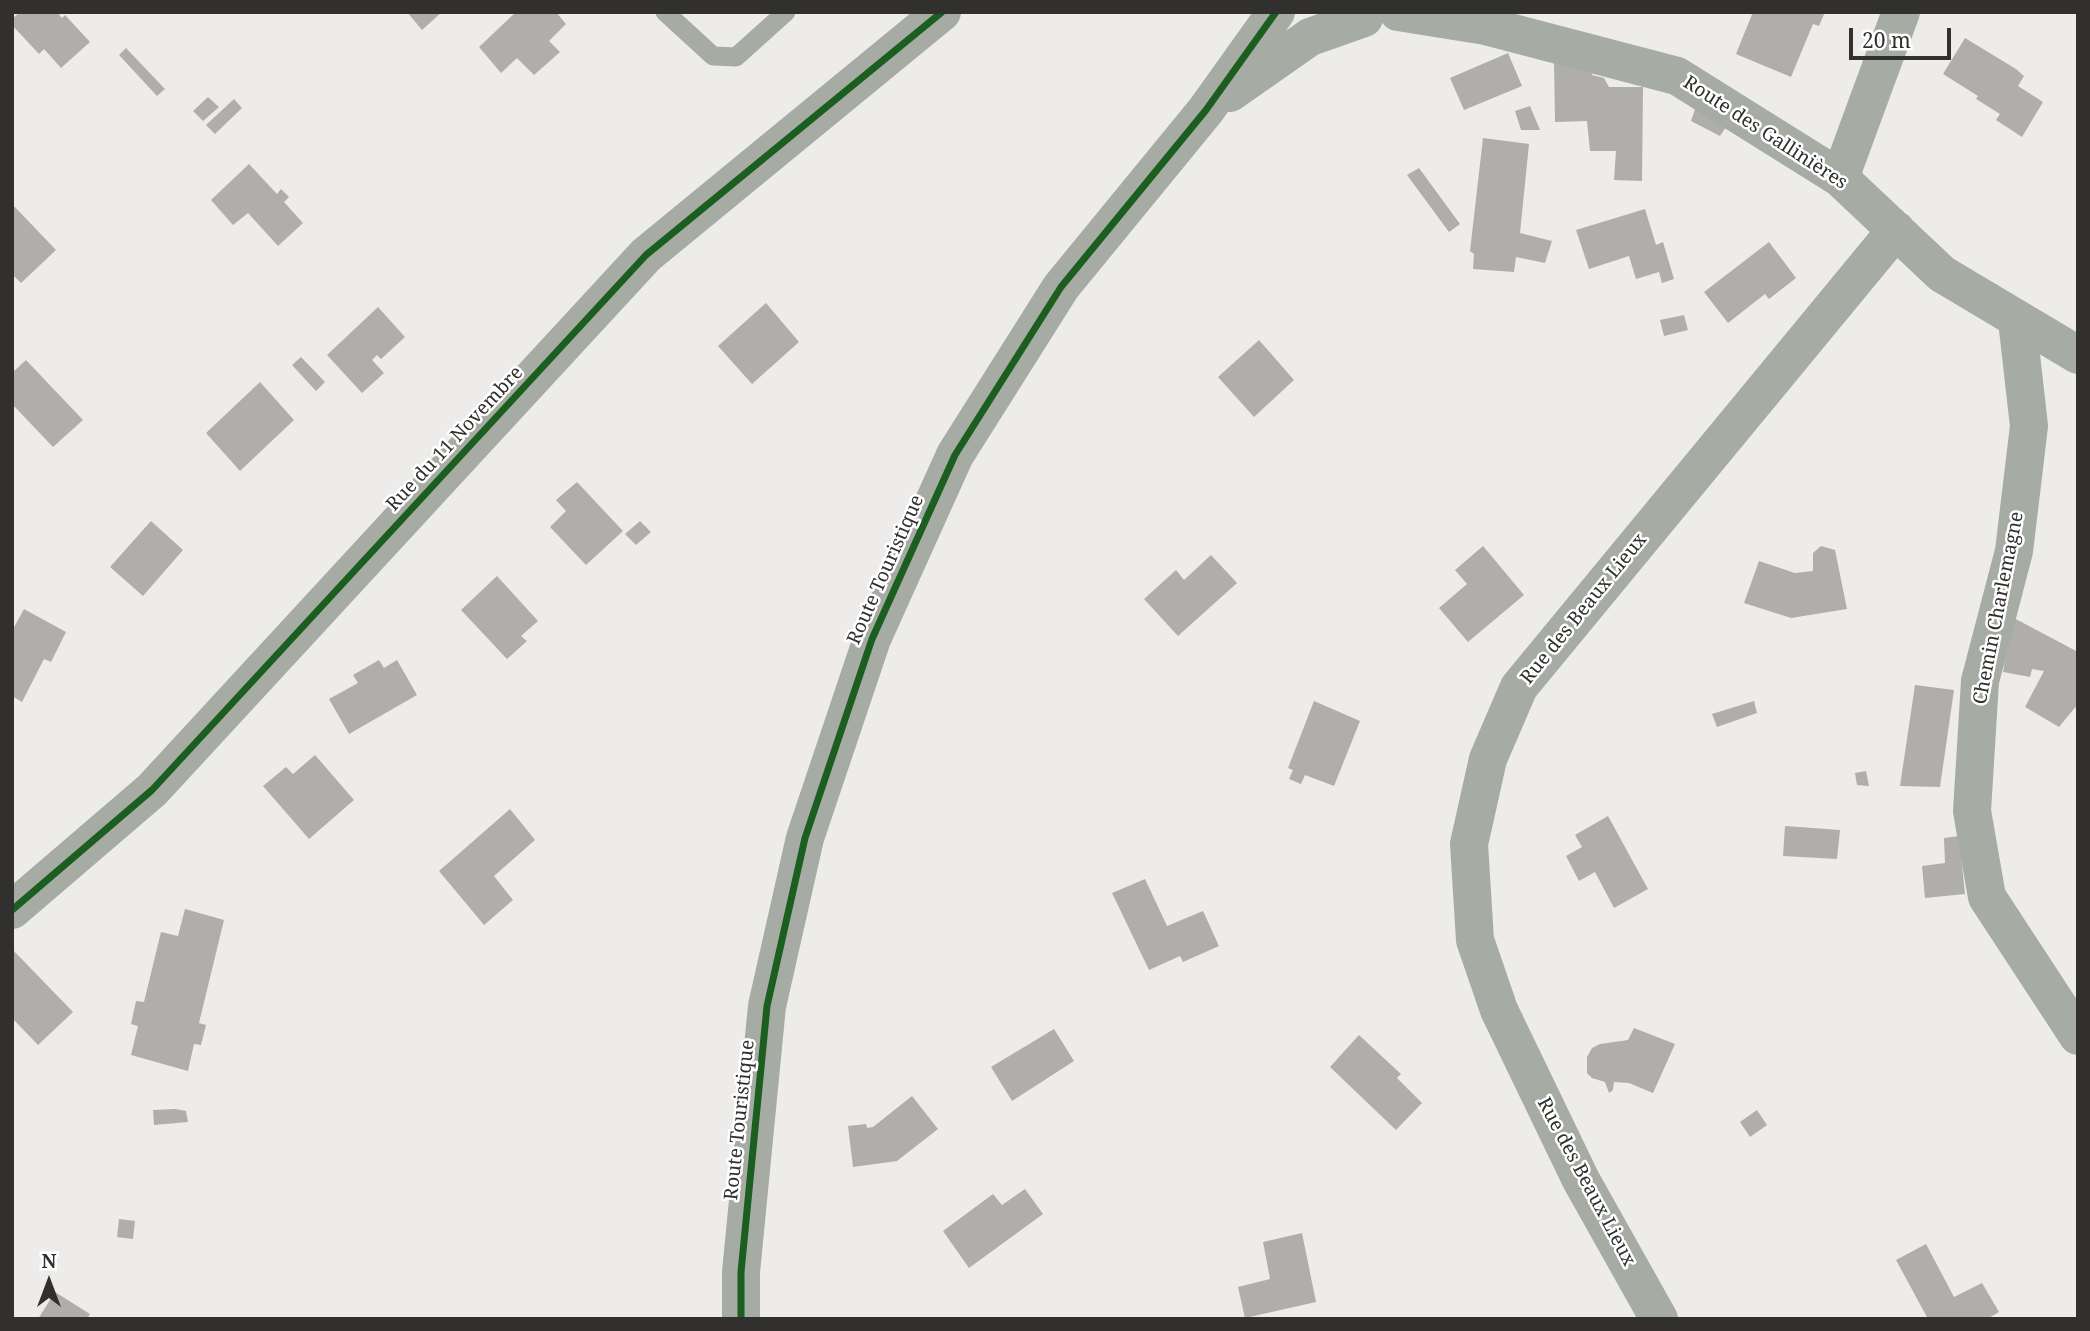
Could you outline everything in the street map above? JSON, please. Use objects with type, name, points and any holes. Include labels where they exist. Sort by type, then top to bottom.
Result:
[{"type":"street","name":"Rue du 11 Novembre","points":[[12,910],[152,790],[646,255],[942,12]]},
{"type":"street","name":"Route Touristique","points":[[741,1319],[741,1272],[767,1006],[805,838],[872,639],[954,455],[1061,287],[1206,110],[1276,12]]},
{"type":"street","points":[[1840,178],[1901,12]]},
{"type":"street","name":"Route Touristique","points":[[1206,110],[1310,37],[1370,14]]},
{"type":"street","name":"Route des Gallinières","points":[[1370,14],[1480,19],[1677,76],[1840,178],[1942,274],[2078,355]]},
{"type":"street","name":"Rue des Beaux Lieux","points":[[1659,1319],[1581,1180],[1499,1010],[1475,940],[1469,844],[1488,759],[1519,687],[1896,230]]},
{"type":"street","name":"Chemin Charlemagne","points":[[2017,320],[2029,426],[2014,551],[1980,681],[1972,811],[1987,897],[2078,1036]]},
{"type":"lane","points":[[665,12],[713,56],[736,57],[786,12]]},
{"type":"building","points":[[20,12],[57,12],[62,18],[65,15],[90,42],[61,68],[44,49],[39,54],[12,25],[12,19]]},
{"type":"building","points":[[407,12],[442,12],[422,30]]},
{"type":"building","points":[[516,12],[556,12],[566,24],[549,41],[560,52],[534,75],[517,58],[501,73],[479,47]]},
{"type":"building","points":[[1753,12],[1825,12],[1819,26],[1813,24],[1791,77],[1736,54]]},
{"type":"building","points":[[1965,38],[2016,69],[2024,76],[2018,86],[2043,102],[2022,137],[1996,120],[2000,114],[1976,99],[1978,96],[1943,74]]},
{"type":"building","points":[[126,48],[165,89],[157,96],[119,55]]},
{"type":"building","points":[[1508,53],[1522,86],[1464,110],[1450,78]]},
{"type":"building","points":[[1554,62],[1591,62],[1592,75],[1604,78],[1609,87],[1643,87],[1642,181],[1614,180],[1616,151],[1590,151],[1587,121],[1555,122]]},
{"type":"building","points":[[208,97],[219,107],[203,121],[193,111]]},
{"type":"building","points":[[234,99],[242,108],[215,134],[206,125]]},
{"type":"building","points":[[1530,106],[1540,130],[1521,130],[1515,111]]},
{"type":"building","points":[[1696,106],[1726,127],[1720,136],[1691,121]]},
{"type":"building","points":[[1483,138],[1529,144],[1520,233],[1552,241],[1545,263],[1516,257],[1514,272],[1473,269],[1474,254],[1470,251]]},
{"type":"building","points":[[249,164],[277,194],[281,189],[289,197],[284,202],[303,223],[278,246],[248,213],[233,225],[211,200]]},
{"type":"building","points":[[1419,168],[1460,224],[1449,232],[1407,175]]},
{"type":"building","points":[[12,204],[56,250],[21,283],[12,274]]},
{"type":"building","points":[[1645,209],[1656,245],[1663,242],[1674,279],[1662,283],[1659,272],[1636,279],[1629,256],[1589,269],[1576,230]]},
{"type":"building","points":[[1769,242],[1796,278],[1769,299],[1765,294],[1728,323],[1704,292]]},
{"type":"building","points":[[766,303],[799,342],[752,384],[718,346]]},
{"type":"building","points":[[378,307],[405,337],[381,359],[377,355],[372,360],[384,373],[362,393],[327,355]]},
{"type":"building","points":[[1684,315],[1688,330],[1664,336],[1660,320]]},
{"type":"building","points":[[1259,340],[1294,380],[1254,417],[1218,377]]},
{"type":"building","points":[[301,357],[325,382],[316,391],[292,365]]},
{"type":"building","points":[[26,360],[83,420],[53,447],[12,404],[12,373]]},
{"type":"building","points":[[260,382],[294,420],[240,471],[206,433]]},
{"type":"building","points":[[577,482],[623,531],[586,565],[550,527],[566,511],[556,500]]},
{"type":"building","points":[[151,521],[183,550],[143,596],[110,567]]},
{"type":"building","points":[[640,521],[651,532],[636,545],[625,534]]},
{"type":"building","points":[[1483,546],[1524,595],[1468,642],[1439,608],[1467,584],[1455,570]]},
{"type":"building","points":[[1821,546],[1835,550],[1847,609],[1791,618],[1744,603],[1759,561],[1795,573],[1813,571],[1813,553]]},
{"type":"building","points":[[1211,555],[1237,583],[1178,636],[1144,599],[1176,570],[1184,580]]},
{"type":"building","points":[[497,576],[538,621],[521,636],[527,641],[507,659],[461,610]]},
{"type":"building","points":[[24,609],[66,632],[51,662],[44,659],[22,702],[12,696],[12,631]]},
{"type":"building","points":[[2012,617],[2078,652],[2078,704],[2059,727],[2025,707],[2044,671],[2032,669],[2030,677],[2003,672]]},
{"type":"building","points":[[379,660],[384,668],[397,660],[417,695],[349,734],[329,699],[358,683],[353,675]]},
{"type":"building","points":[[1915,685],[1954,690],[1940,787],[1900,786]]},
{"type":"building","points":[[1314,701],[1360,721],[1334,786],[1305,775],[1301,784],[1289,779],[1293,770],[1288,768]]},
{"type":"building","points":[[1754,701],[1757,713],[1717,727],[1712,714]]},
{"type":"building","points":[[315,755],[354,800],[309,839],[263,786],[286,767],[293,774]]},
{"type":"building","points":[[1866,771],[1869,786],[1857,785],[1855,773]]},
{"type":"building","points":[[510,809],[535,840],[494,876],[513,900],[484,925],[439,871]]},
{"type":"building","points":[[1608,816],[1648,889],[1614,908],[1595,872],[1579,881],[1566,856],[1582,847],[1575,835]]},
{"type":"building","points":[[1785,826],[1840,830],[1837,859],[1783,856]]},
{"type":"building","points":[[1959,836],[1965,894],[1925,898],[1922,866],[1945,863],[1944,838]]},
{"type":"building","points":[[1145,879],[1167,926],[1203,911],[1219,946],[1183,962],[1180,956],[1149,970],[1112,893]]},
{"type":"building","points":[[185,909],[224,920],[199,1023],[206,1025],[201,1045],[194,1044],[188,1071],[131,1055],[138,1026],[131,1024],[136,1001],[144,1002],[161,932],[178,936]]},
{"type":"building","points":[[12,949],[73,1012],[38,1045],[12,1018]]},
{"type":"building","points":[[1634,1028],[1675,1044],[1653,1093],[1629,1083],[1614,1082],[1613,1090],[1609,1093],[1605,1082],[1592,1078],[1587,1073],[1587,1057],[1592,1048],[1600,1044],[1628,1040]]},
{"type":"building","points":[[1054,1029],[1074,1061],[1012,1101],[991,1067]]},
{"type":"building","points":[[1359,1035],[1401,1074],[1397,1078],[1422,1103],[1396,1130],[1330,1067]]},
{"type":"building","points":[[912,1096],[938,1129],[897,1161],[853,1167],[848,1126],[866,1124],[867,1128],[873,1127]]},
{"type":"building","points":[[153,1110],[186,1111],[188,1122],[154,1125]]},
{"type":"building","points":[[1757,1110],[1767,1125],[1750,1137],[1740,1122]]},
{"type":"building","points":[[1025,1189],[1043,1214],[969,1268],[943,1231],[993,1194],[1002,1205]]},
{"type":"building","points":[[119,1219],[135,1221],[133,1239],[117,1237]]},
{"type":"building","points":[[1302,1233],[1316,1302],[1245,1318],[1238,1287],[1270,1279],[1263,1242]]},
{"type":"building","points":[[1926,1244],[1954,1297],[1982,1283],[1999,1312],[1987,1319],[1928,1319],[1896,1260]]},
{"type":"building","points":[[55,1292],[90,1314],[87,1319],[38,1319]]},
{"type":"cycle path","points":[[12,910],[152,790],[646,255],[942,12]]},
{"type":"cycle path","points":[[741,1319],[741,1272],[767,1006],[805,838],[872,639],[955,455],[1061,287],[1206,110],[1276,12]]}]
